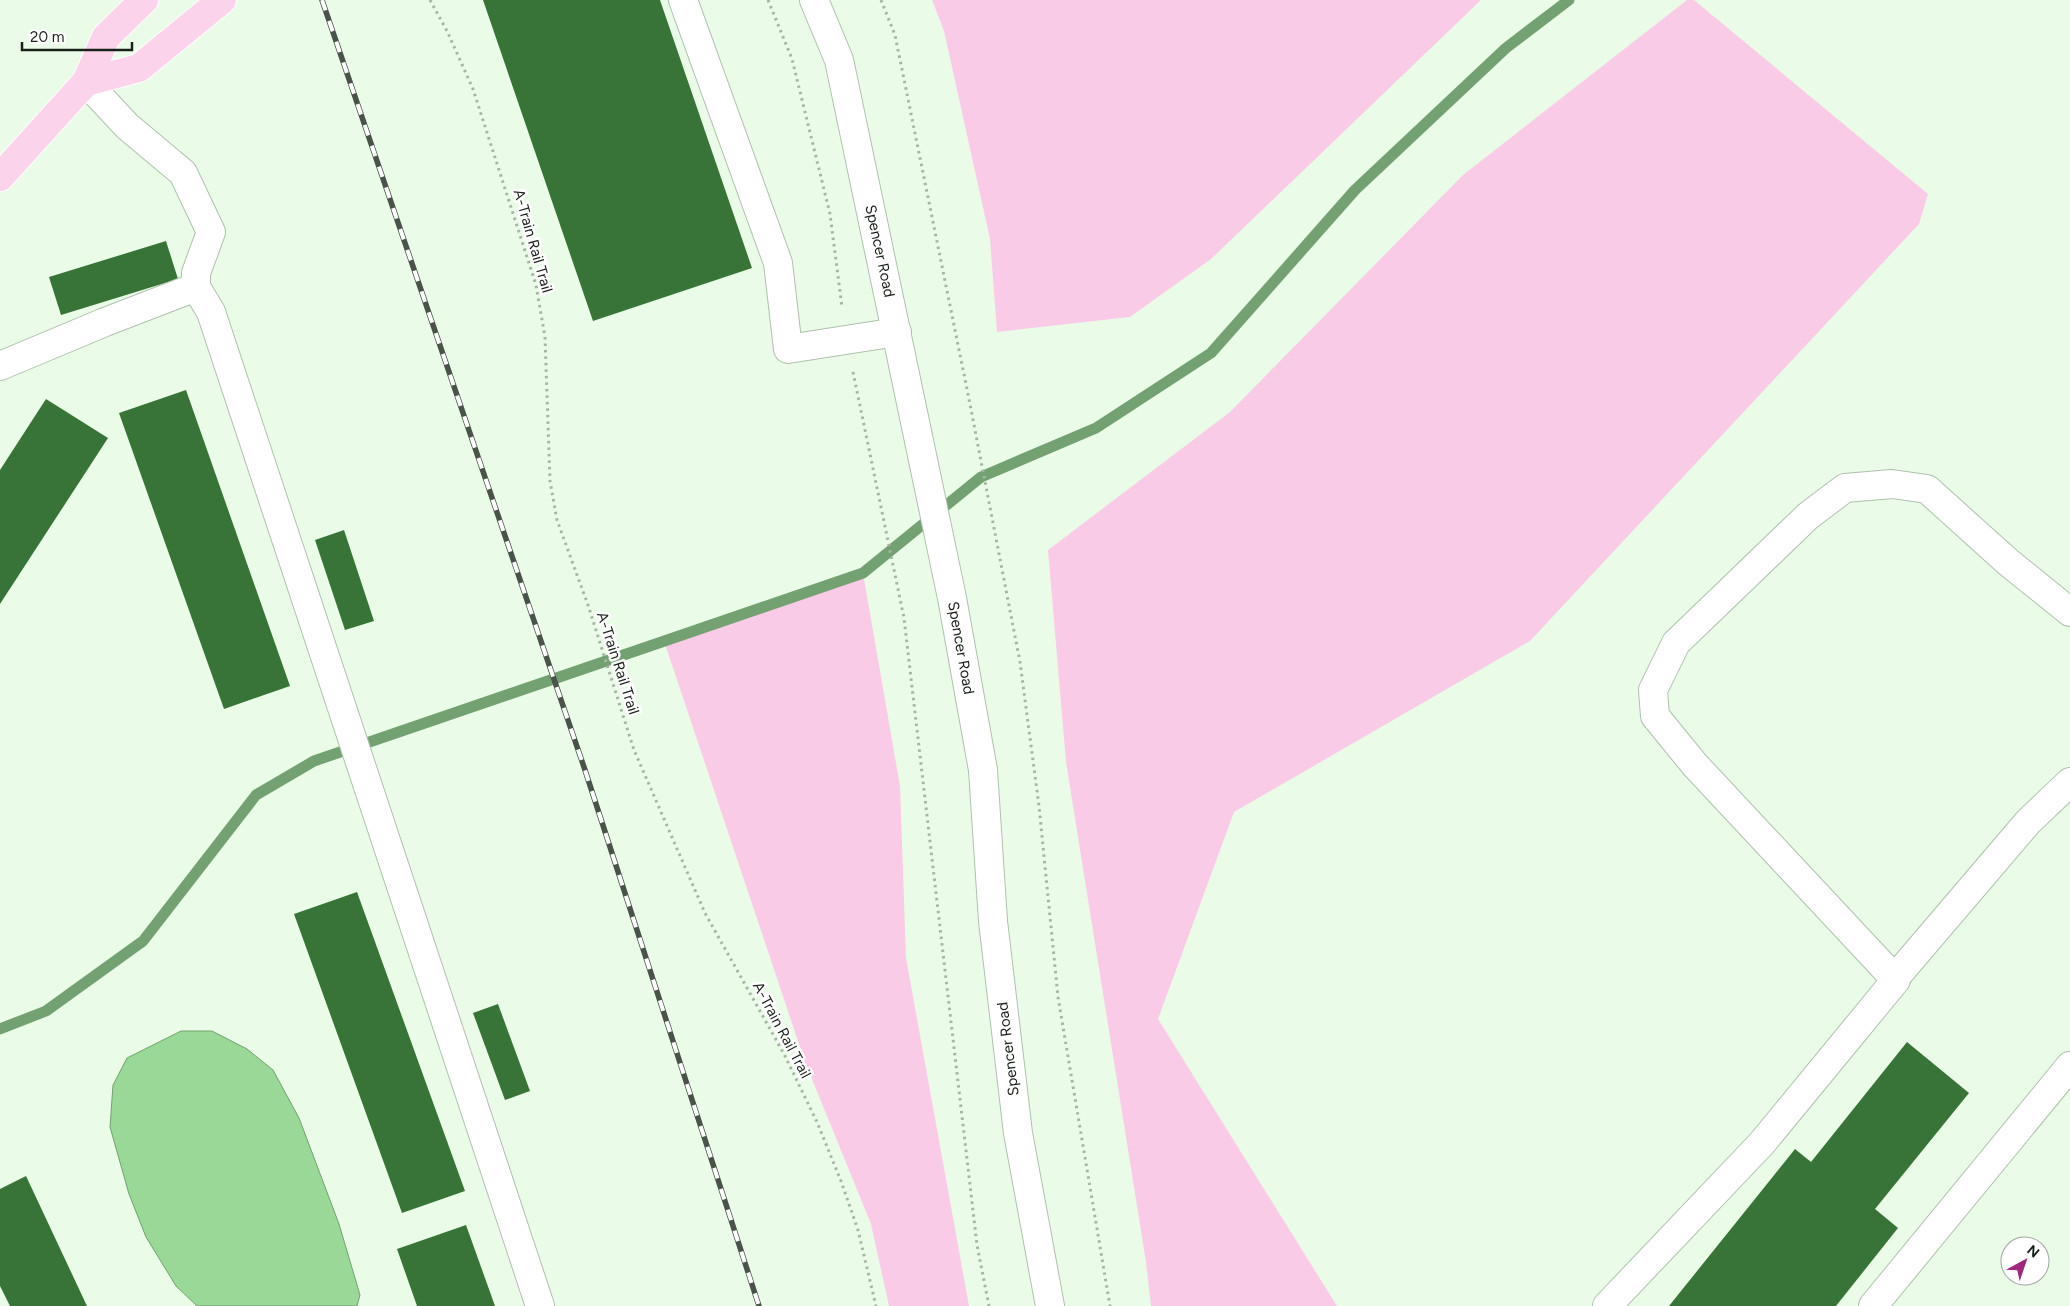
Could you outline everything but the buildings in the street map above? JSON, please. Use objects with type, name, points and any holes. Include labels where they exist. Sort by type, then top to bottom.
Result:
[{"type":"main road","points":[[0,177],[86,82],[106,37],[144,0]]},
{"type":"main road","points":[[86,82],[139,68],[222,0]]},
{"type":"street","points":[[682,0],[778,263],[788,349],[897,332]]},
{"type":"street","name":"Spencer Road","points":[[814,0],[839,60],[952,598],[983,770],[993,921],[1018,1133],[1050,1306]]},
{"type":"street","points":[[86,82],[127,126],[183,173],[211,232],[196,273],[196,287],[211,312],[540,1306]]},
{"type":"street","points":[[0,366],[105,322],[196,287]]},
{"type":"street","points":[[1895,978],[1695,765],[1655,716],[1652,690],[1676,643],[1808,516],[1845,488],[1892,484],[1927,489],[2008,562],[2070,612]]},
{"type":"street","points":[[1607,1306],[1762,1143],[1896,980],[1895,978],[2028,822],[2070,782]]},
{"type":"street","points":[[1873,1306],[2070,1066]]},
{"type":"path","name":"A-Train Rail Trail","points":[[430,0],[447,31],[473,90],[536,285],[545,337],[550,481],[557,520],[588,605],[634,750],[705,913],[784,1054],[817,1122],[842,1181],[858,1230],[876,1306]]},
{"type":"path","points":[[768,0],[792,59],[830,214],[846,340],[904,618],[976,1235],[989,1306]]},
{"type":"path","points":[[882,0],[895,35],[1020,662],[1040,806],[1058,997],[1110,1306]]},
{"type":"shaded area","points":[[932,0],[1481,0],[1211,259],[1130,317],[997,332],[990,239],[944,31]]},
{"type":"shaded area","points":[[1687,0],[1694,0],[1928,194],[1919,224],[1530,641],[1234,812],[1158,1019],[1337,1306],[1151,1306],[1146,1262],[1066,762],[1048,550],[1230,412],[1463,175]]},
{"type":"shaded area","points":[[863,573],[900,786],[906,958],[969,1306],[889,1306],[871,1224],[805,1062],[664,641]]},
{"type":"shaded area","points":[[181,1031],[212,1031],[247,1049],[273,1070],[299,1118],[339,1224],[360,1295],[357,1306],[197,1306],[176,1286],[146,1237],[129,1194],[110,1127],[113,1085],[127,1058]]},
{"type":"waterway","points":[[0,1029],[46,1011],[143,941],[256,795],[314,761],[863,573],[981,477],[1096,428],[1211,353],[1355,190],[1506,48],[1569,0]]},
{"type":"railway","points":[[322,0],[585,770],[759,1306]]}]
